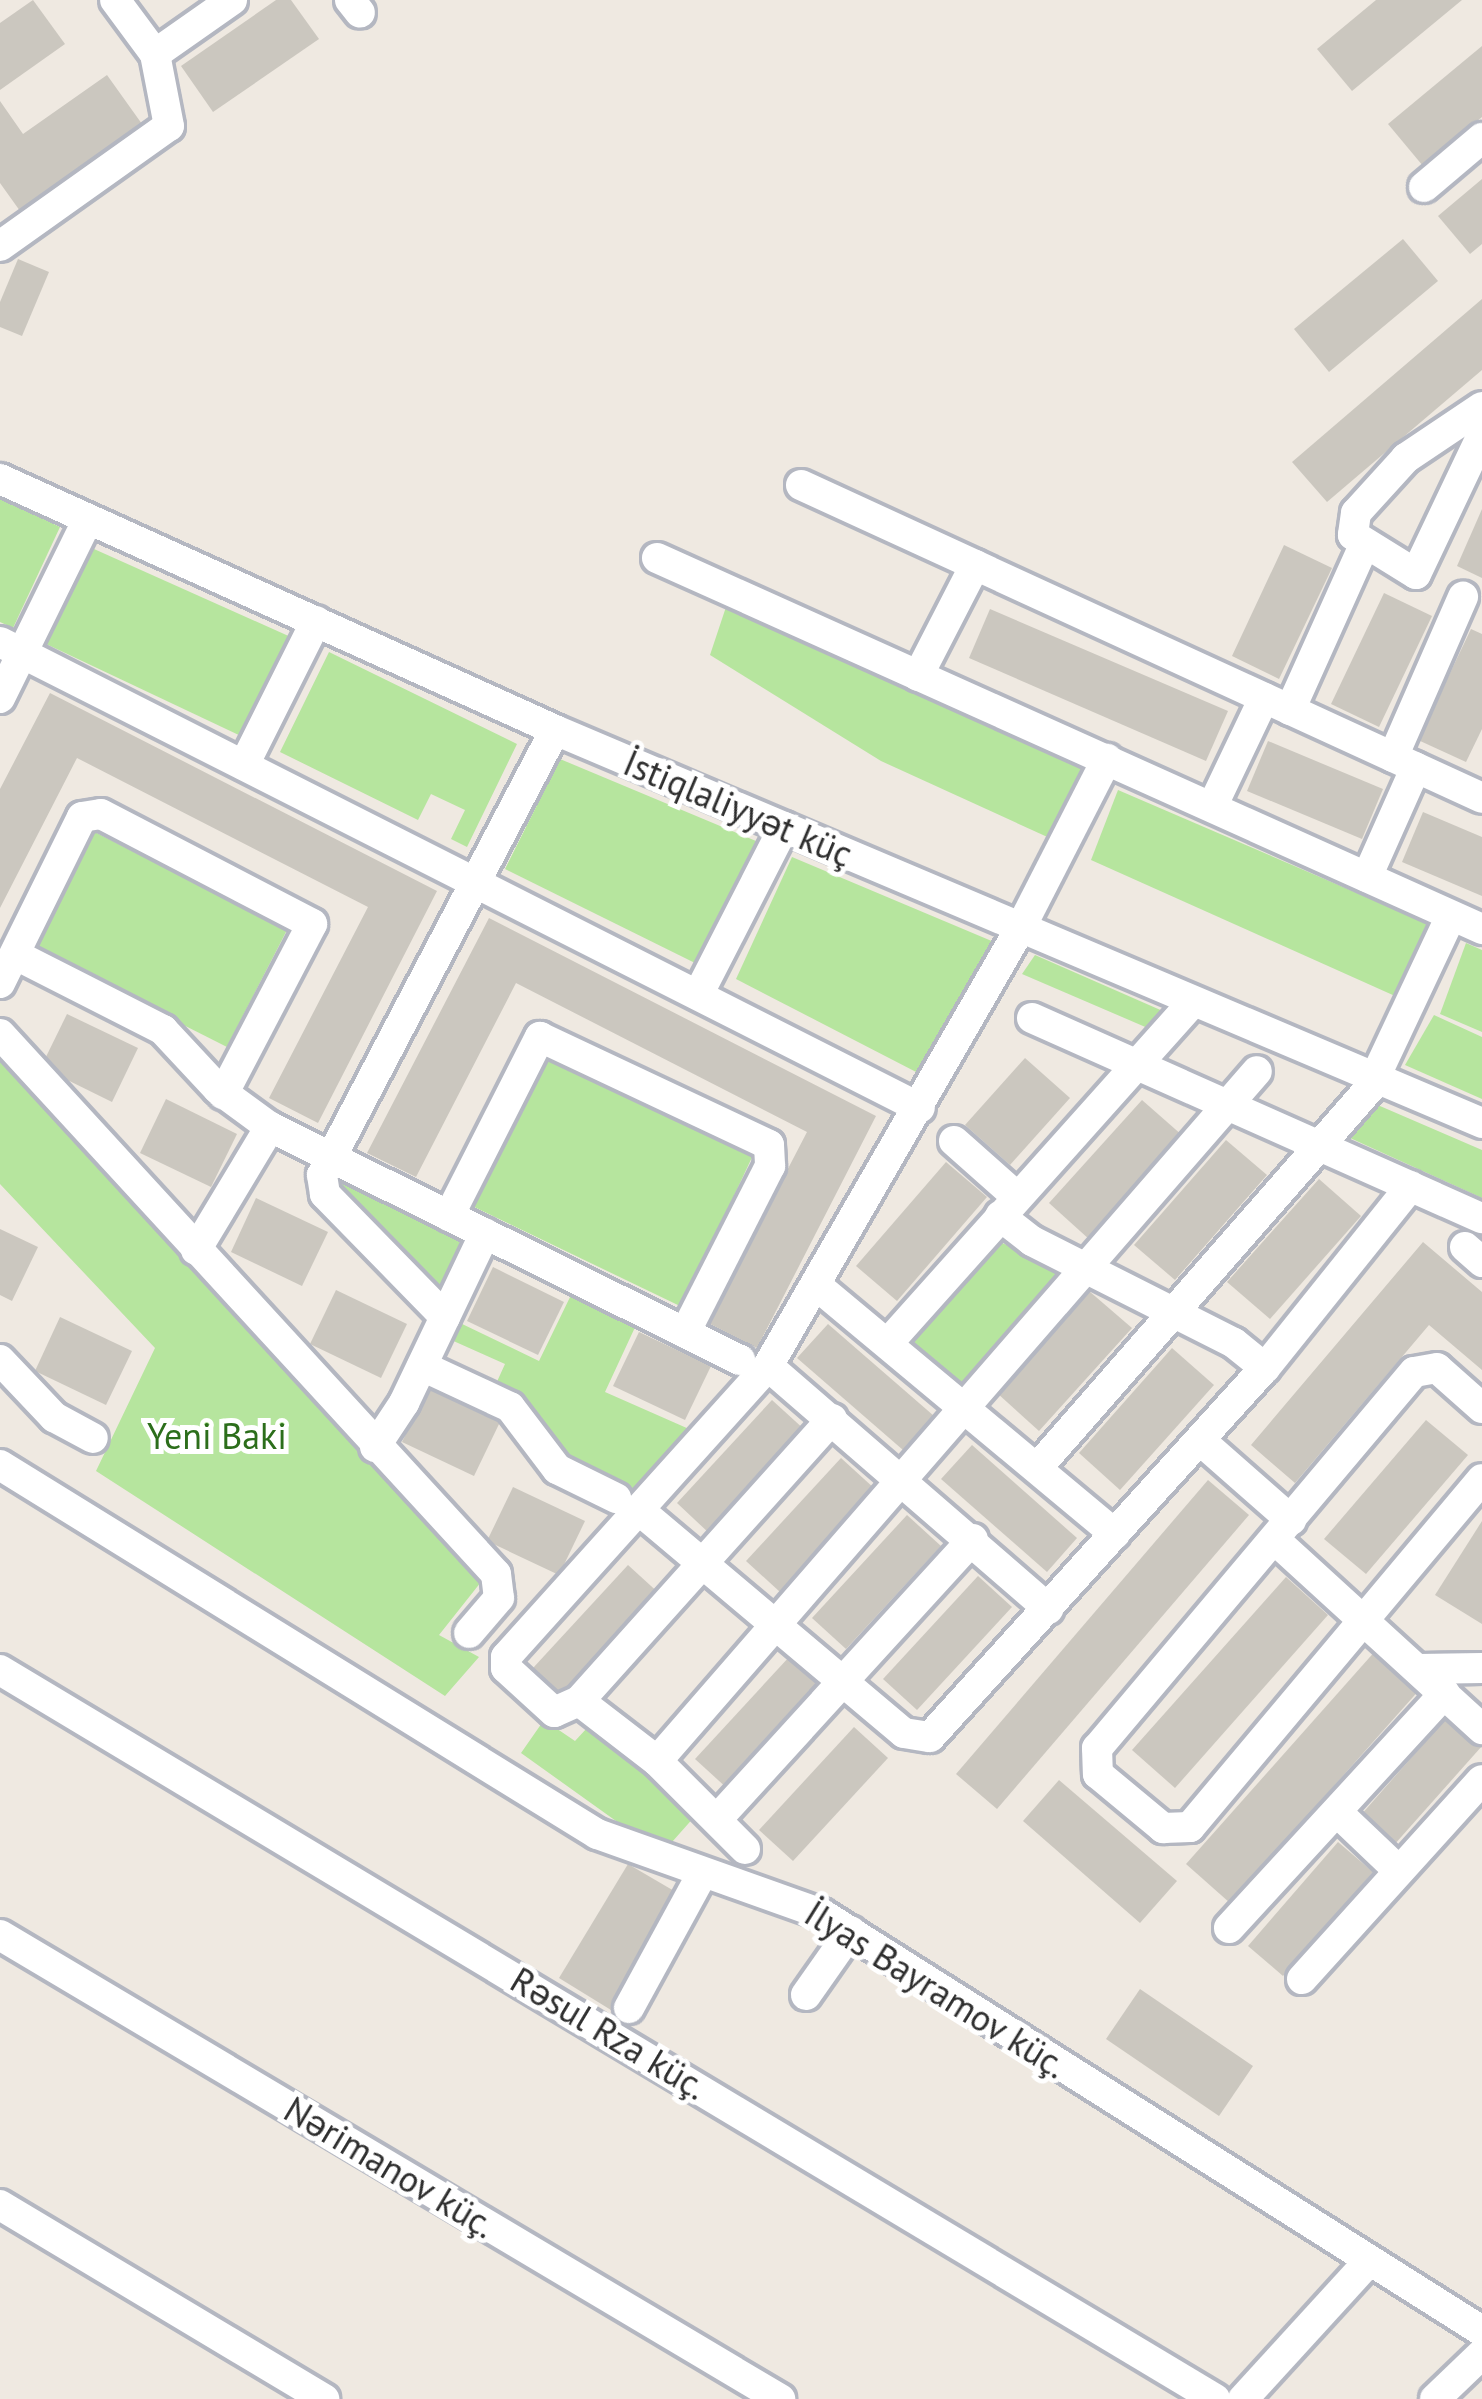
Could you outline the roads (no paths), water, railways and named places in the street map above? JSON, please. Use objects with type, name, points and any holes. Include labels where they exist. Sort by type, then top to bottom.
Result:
[{"type":"street","points":[[0,246],[169,125],[155,54],[122,9],[154,0]]},
{"type":"street","points":[[155,54],[232,0]]},
{"type":"street","points":[[1424,187],[1482,138]]},
{"type":"street","points":[[1367,877],[1404,762],[1473,602],[1354,535],[1356,513],[1406,458],[1482,406]]},
{"type":"street","points":[[1416,574],[1482,435]]},
{"type":"street","name":"İstiqlaliyyət küç","points":[[0,479],[555,730],[1482,1124]]},
{"type":"street","points":[[801,485],[1482,797]]},
{"type":"street","points":[[0,698],[11,648],[88,519]]},
{"type":"street","points":[[1212,807],[1277,704],[1365,543]]},
{"type":"street","points":[[657,558],[1482,929]]},
{"type":"street","points":[[918,676],[975,566]]},
{"type":"street","points":[[244,765],[316,621]]},
{"type":"street","points":[[11,648],[920,1108]]},
{"type":"street","points":[[445,1317],[325,1194],[330,1157],[479,882],[555,730]]},
{"type":"street","points":[[832,1419],[579,1702],[554,1712],[506,1668],[506,1657],[627,1504],[816,1286],[1021,927],[1107,759]]},
{"type":"street","points":[[0,983],[18,956],[82,818],[91,813],[306,916],[311,933],[224,1094]]},
{"type":"street","points":[[698,994],[784,827]]},
{"type":"street","points":[[1038,1467],[1376,1079],[1451,916]]},
{"type":"street","points":[[18,956],[163,1030],[224,1094],[270,1127],[754,1363],[832,1419],[1049,1609]]},
{"type":"street","points":[[888,1343],[1193,1003]]},
{"type":"street","points":[[1031,1018],[1482,1218]]},
{"type":"street","points":[[0,1034],[502,1585],[469,1634]]},
{"type":"street","points":[[448,1216],[540,1037],[769,1145],[770,1166],[685,1333]]},
{"type":"street","points":[[657,1761],[770,1625],[1257,1071]]},
{"type":"street","points":[[196,1250],[270,1127]]},
{"type":"street","points":[[955,1141],[1009,1207],[1083,1266],[1265,1368]]},
{"type":"street","points":[[422,1366],[509,1407],[557,1469],[627,1504],[904,1732],[930,1738],[1265,1368],[1411,1186]]},
{"type":"street","points":[[375,1447],[422,1366],[485,1234]]},
{"type":"street","points":[[816,1286],[1115,1534]]},
{"type":"street","points":[[0,1360],[54,1417],[93,1438]]},
{"type":"street","points":[[1482,1408],[1437,1368],[1414,1372],[1096,1748],[1098,1774],[1163,1828],[1190,1827],[1482,1479]]},
{"type":"street","points":[[1201,1441],[1365,1619],[1482,1729]]},
{"type":"street","name":"İlyas Bayramov küç.","points":[[0,1466],[597,1834],[804,1905],[851,1931],[1482,2331]]},
{"type":"street","points":[[720,1816],[973,1539]]},
{"type":"street","points":[[1419,1670],[1482,1668]]},
{"type":"street","name":"Rəsul Rza küç.","points":[[0,1670],[1215,2399]]},
{"type":"street","points":[[1229,1928],[1444,1693]]},
{"type":"street","points":[[579,1702],[720,1816],[745,1849]]},
{"type":"street","points":[[1302,1979],[1482,1780]]},
{"type":"street","points":[[1337,1812],[1398,1870]]},
{"type":"street","points":[[629,2008],[703,1874]]},
{"type":"street","points":[[806,1995],[851,1931]]},
{"type":"street","name":"Nərimanov küç.","points":[[0,1934],[780,2399]]},
{"type":"street","points":[[0,2205],[324,2399]]},
{"type":"street","points":[[1244,2399],[1368,2262]]},
{"type":"street","points":[[1435,2399],[1482,2354]]},
{"type":"park label","name":"Yeni Baki","points":[[217,1436]]}]
